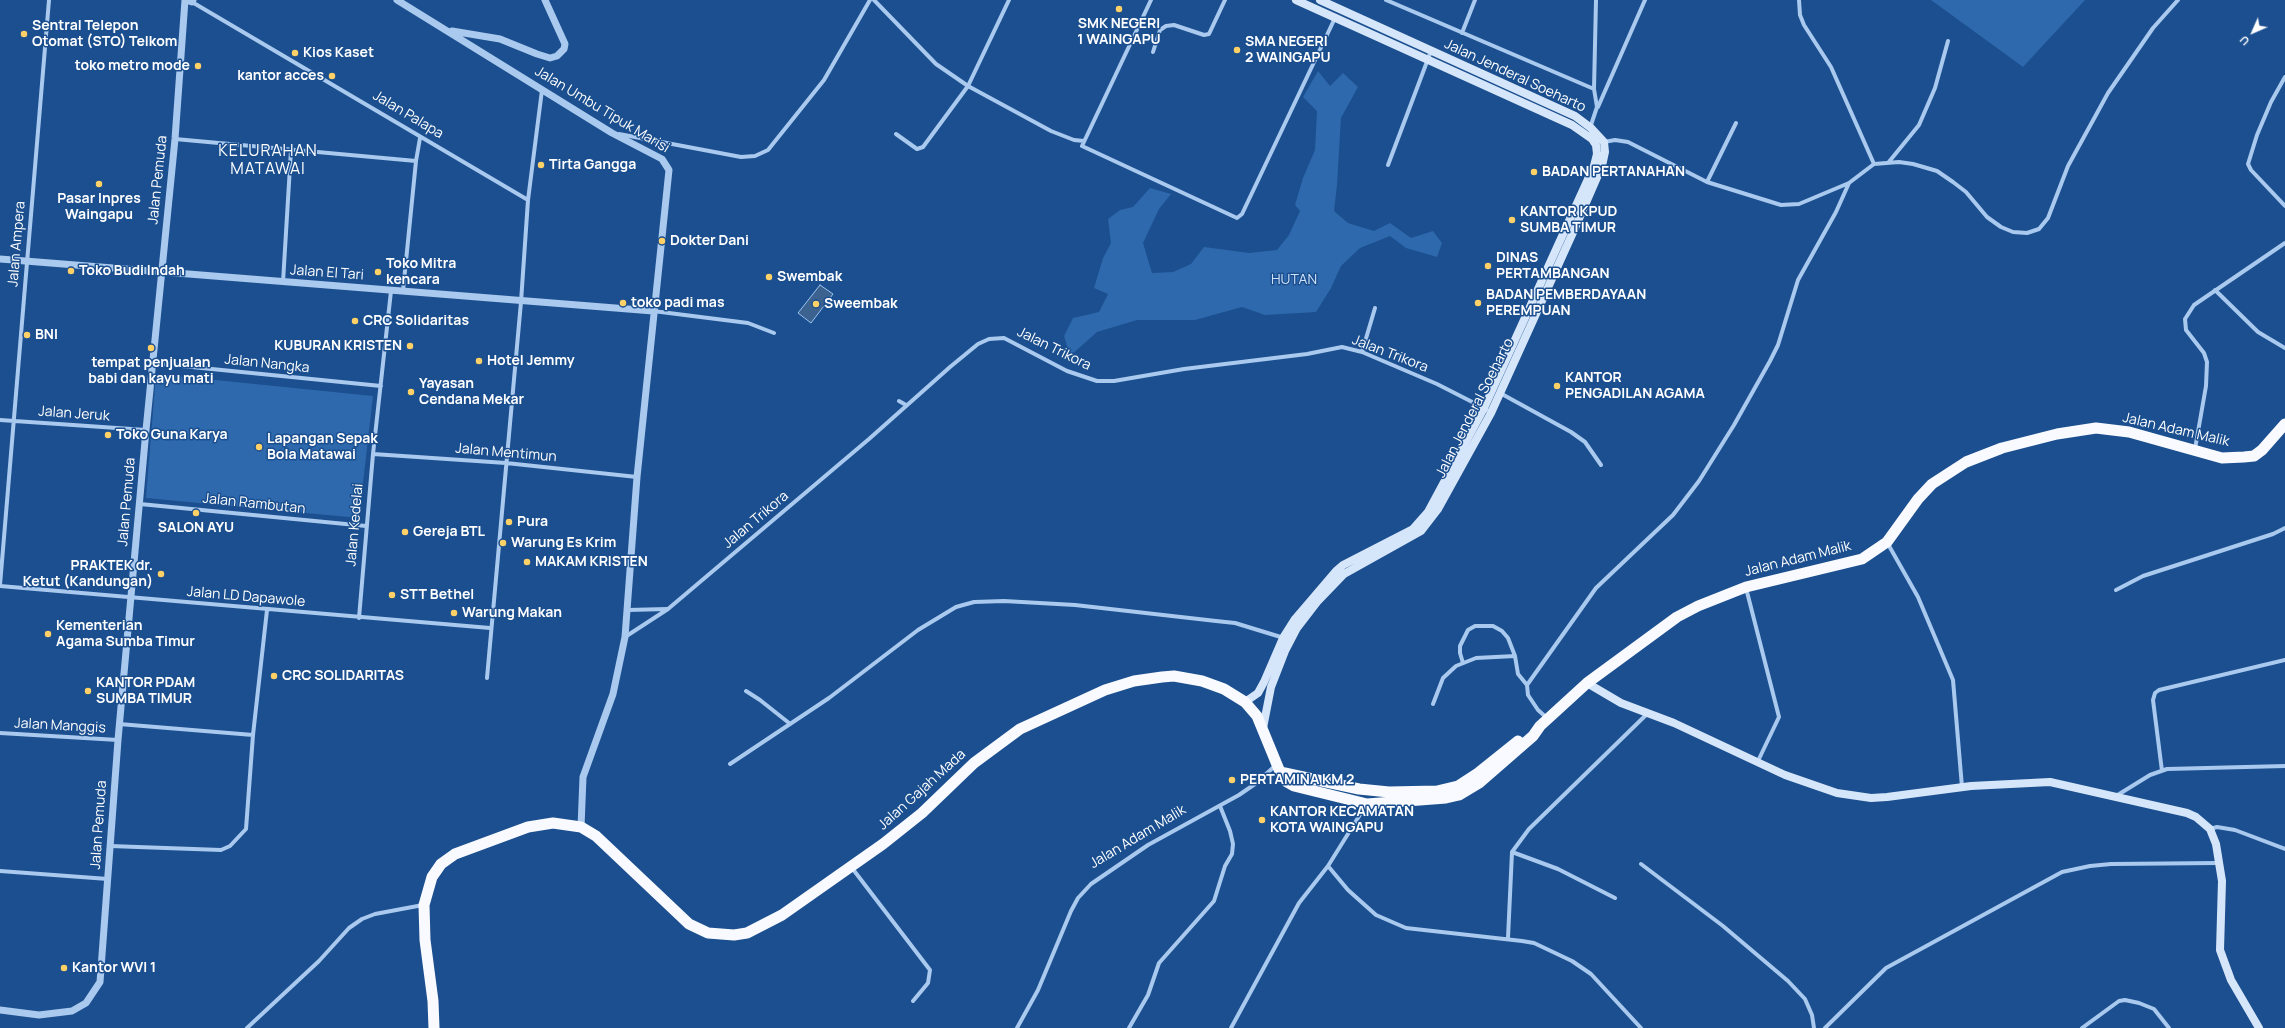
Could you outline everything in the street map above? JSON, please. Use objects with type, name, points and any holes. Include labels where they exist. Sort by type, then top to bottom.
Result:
[{"type":"highway","name":"Jalan Adam Malik","points":[[1278,769],[1359,789],[1389,792],[1437,791],[1458,786],[1478,774],[1530,731],[1544,722],[1587,683],[1677,617],[1698,606],[1746,588],[1862,559],[1887,542],[1918,499],[1932,484],[1966,462],[2002,448],[2057,434],[2096,428],[2128,432],[2194,452],[2232,458],[2254,456],[2270,444],[2285,424]]},
{"type":"highway","name":"Jalan Gajah Mada","points":[[581,827],[596,836],[689,924],[708,933],[734,936],[761,927],[814,894],[905,828],[974,763],[1005,739],[1041,718],[1105,690],[1134,681],[1174,676],[1202,681],[1224,689],[1245,702],[1257,716],[1278,769]]},
{"type":"highway","name":"Jalan Adam Malik","points":[[1278,769],[1287,782],[1294,786],[1367,804],[1428,801],[1459,795],[1480,784],[1533,736],[1544,722]]},
{"type":"highway","points":[[434,1028],[433,1001],[425,940],[424,905],[432,877],[441,864],[455,854],[541,824],[564,823],[581,827]]},
{"type":"main road","name":"Jalan Jenderal Soeharto","points":[[1296,0],[1427,61],[1589,130]]},
{"type":"main road","name":"Jalan Jenderal Soeharto","points":[[1320,0],[1575,116],[1600,143],[1605,152],[1602,166],[1500,393],[1487,410]]},
{"type":"main road","name":"Jalan Jenderal Soeharto","points":[[1245,702],[1258,693],[1287,639],[1317,602],[1340,577],[1361,564],[1412,538],[1428,523],[1487,410],[1539,285],[1594,166],[1600,143]]},
{"type":"main road","name":"Jalan Jenderal Soeharto","points":[[1263,728],[1271,688],[1287,639]]},
{"type":"main road","points":[[1587,683],[1621,703],[1648,713],[1803,781],[1837,793],[1853,796],[1888,797],[2029,781],[2050,782],[2187,813],[2196,817],[2210,829],[2216,844],[2222,881],[2220,950],[2231,980],[2259,1028]]},
{"type":"street","name":"Jalan Ampera","points":[[0,585],[49,0]]},
{"type":"street","name":"Jalan Palapa","points":[[189,0],[420,138],[528,200]]},
{"type":"street","name":"Jalan Pemuda","points":[[0,1010],[52,1014],[72,1011],[86,1003],[100,982],[130,597],[189,0]]},
{"type":"street","name":"Jalan Umbu Tipuk Marisi","points":[[397,0],[450,31],[612,133],[662,159],[669,170],[653,311],[637,477],[625,637],[613,694],[583,777],[581,827]]},
{"type":"street","points":[[450,31],[500,39],[550,58],[557,56],[564,49],[565,44],[545,0]]},
{"type":"street","points":[[612,133],[741,157],[756,156],[768,150],[824,80],[870,0]]},
{"type":"street","points":[[874,0],[936,64],[968,86],[1052,131],[1074,140],[1084,141]]},
{"type":"street","points":[[896,134],[917,149],[923,147],[968,86],[1009,0]]},
{"type":"street","points":[[1151,0],[1084,141],[1083,148],[1237,218],[1242,214],[1335,18]]},
{"type":"street","points":[[1152,52],[1160,30],[1166,26],[1174,25],[1204,35],[1209,34],[1225,0]]},
{"type":"street","points":[[1386,0],[1594,89]]},
{"type":"street","points":[[1462,33],[1475,0]]},
{"type":"street","points":[[1596,0],[1594,89],[1597,108]]},
{"type":"street","points":[[1589,130],[1597,108],[1645,0]]},
{"type":"street","points":[[1799,0],[1800,15],[1804,25],[1831,67],[1874,164]]},
{"type":"street","points":[[1600,143],[1615,140],[1628,142],[1707,182],[1781,205],[1799,204],[1848,184],[1874,164],[1913,164],[1937,171],[1966,192],[1988,217],[2007,229],[2027,233],[2039,228],[2048,218],[2068,166],[2108,93],[2153,28],[2178,0]]},
{"type":"street","points":[[1888,163],[1919,125],[1935,88],[1948,41]]},
{"type":"street","points":[[1388,165],[1431,51]]},
{"type":"street","points":[[2285,77],[2271,102],[2257,135],[2248,164],[2251,170],[2285,206]]},
{"type":"street","points":[[486,678],[521,302],[528,200],[542,89]]},
{"type":"street","points":[[1707,182],[1736,123]]},
{"type":"street","points":[[175,138],[291,150],[416,160]]},
{"type":"street","points":[[404,291],[416,160],[420,138]]},
{"type":"street","points":[[283,282],[291,150]]},
{"type":"street","points":[[1527,685],[1596,588],[1673,515],[1699,481],[1734,425],[1770,362],[1778,345],[1798,280],[1836,212],[1848,184]]},
{"type":"street","points":[[2194,452],[2206,386],[2207,362],[2204,352],[2186,330],[2185,318],[2194,305],[2285,243]]},
{"type":"street","name":"Jalan El Tari","points":[[0,259],[161,274],[404,291],[521,302],[653,311]]},
{"type":"street","points":[[1539,285],[1548,288]]},
{"type":"street","points":[[2215,290],[2258,332],[2285,348]]},
{"type":"street","name":"Jalan Kedelai","points":[[359,618],[373,454],[391,291]]},
{"type":"street","points":[[1362,352],[1375,308]]},
{"type":"street","points":[[653,311],[748,323],[774,332]]},
{"type":"street","name":"Jalan Trikora","points":[[625,637],[668,609],[978,344],[989,339],[1004,338],[1067,371],[1098,381],[1114,381],[1184,368],[1307,354],[1342,347],[1362,352],[1437,384],[1487,410]]},
{"type":"street","name":"Jalan Nangka","points":[[152,364],[381,386]]},
{"type":"street","points":[[1500,393],[1571,432],[1585,442],[1601,465]]},
{"type":"street","points":[[899,401],[906,405]]},
{"type":"street","name":"Jalan Jeruk","points":[[0,420],[146,430]]},
{"type":"street","name":"Jalan Mentimun","points":[[373,454],[506,463],[637,477]]},
{"type":"street","name":"Jalan Rambutan","points":[[140,504],[366,526]]},
{"type":"street","points":[[2116,590],[2143,576],[2273,534],[2285,528]]},
{"type":"street","points":[[1887,542],[1918,597],[1953,680],[1962,788]]},
{"type":"street","name":"Jalan LD Dapawole","points":[[0,585],[267,610],[490,628]]},
{"type":"street","points":[[1746,588],[1779,717],[1758,761]]},
{"type":"street","points":[[730,764],[829,698],[918,630],[956,607],[974,602],[1004,601],[1075,605],[1235,623],[1287,639]]},
{"type":"street","points":[[628,610],[668,609]]},
{"type":"street","points":[[110,846],[221,850],[230,846],[246,829],[253,735],[267,610]]},
{"type":"street","points":[[1463,663],[1460,653],[1463,638],[1468,630],[1475,626],[1488,626],[1502,631],[1508,638],[1515,656],[1518,674],[1527,685],[1528,695],[1544,722]]},
{"type":"street","points":[[1433,704],[1443,678],[1463,663],[1476,658],[1515,656]]},
{"type":"street","points":[[2162,771],[2153,700],[2155,693],[2159,690],[2285,660]]},
{"type":"street","points":[[746,691],[760,700],[789,724]]},
{"type":"street","points":[[1508,938],[1512,852],[1529,829],[1648,713]]},
{"type":"street","points":[[119,724],[253,735]]},
{"type":"street","name":"Jalan Manggis","points":[[0,733],[118,740]]},
{"type":"street","points":[[2116,796],[2150,775],[2176,768],[2285,766]]},
{"type":"street","name":"Jalan Adam Malik","points":[[1017,1028],[1038,990],[1071,910],[1078,898],[1090,884],[1148,845],[1220,806],[1278,769]]},
{"type":"street","points":[[1232,1028],[1299,903],[1328,866],[1367,804]]},
{"type":"street","points":[[1129,1028],[1148,996],[1159,963],[1214,901],[1223,871],[1232,854],[1233,844],[1230,831],[1220,806]]},
{"type":"street","points":[[2210,829],[2217,827],[2235,830],[2285,849]]},
{"type":"street","points":[[1512,852],[1558,869],[1615,898]]},
{"type":"street","points":[[1825,1028],[1886,968],[2062,872],[2090,866],[2111,864],[2218,863]]},
{"type":"street","points":[[1641,864],[1723,926],[1788,981],[1805,1000],[1812,1015],[1814,1028]]},
{"type":"street","points":[[1328,866],[1348,890],[1376,915],[1406,928],[1480,937],[1508,938],[1534,943],[1572,961],[1591,974],[1641,1028]]},
{"type":"street","points":[[851,867],[930,970],[928,983],[913,1001]]},
{"type":"street","points":[[0,871],[108,879]]},
{"type":"street","points":[[247,1028],[319,961],[349,928],[362,919],[375,914],[424,905]]},
{"type":"street","points":[[2082,1028],[2119,1002],[2125,1000],[2139,1003],[2154,1009],[2169,1028]]},
{"type":"green space","points":[[1931,0],[2085,0],[2023,67]]},
{"type":"green space","name":"HUTAN","points":[[1318,71],[1330,86],[1343,73],[1358,87],[1341,118],[1334,211],[1348,223],[1374,231],[1390,223],[1411,238],[1433,231],[1442,243],[1437,257],[1406,248],[1390,236],[1360,248],[1341,266],[1331,288],[1316,312],[1265,315],[1242,307],[1195,320],[1137,320],[1097,332],[1070,356],[1064,336],[1073,318],[1099,312],[1108,294],[1094,288],[1103,258],[1111,243],[1108,219],[1120,210],[1133,207],[1150,188],[1171,194],[1159,209],[1143,243],[1152,273],[1173,272],[1191,264],[1204,247],[1249,253],[1277,250],[1289,235],[1300,211],[1295,205],[1303,178],[1315,150],[1317,111],[1303,97]]},
{"type":"green space","name":"Lapangan Sepak Bola Matawai","points":[[156,374],[373,396],[359,518],[146,498]]},
{"type":"shaded area","name":"Sweembak","points":[[820,285],[833,294],[811,323],[798,313]]},
{"type":"place","name":"SMK NEGERI 1 WAINGAPU","points":[[1119,9]]},
{"type":"place","name":"Sentral Telepon Otomat (STO) Telkom","points":[[24,34]]},
{"type":"place","name":"SMA NEGERI 2 WAINGAPU","points":[[1237,50]]},
{"type":"place","name":"Kios Kaset","points":[[295,53]]},
{"type":"place","name":"toko metro mode","points":[[198,66]]},
{"type":"place","name":"kantor acces","points":[[332,76]]},
{"type":"place","name":"Tirta Gangga","points":[[541,165]]},
{"type":"place","name":"BADAN PERTANAHAN","points":[[1534,172]]},
{"type":"place","name":"Pasar Inpres Waingapu","points":[[99,184]]},
{"type":"place","name":"KANTOR KPUD SUMBA TIMUR","points":[[1512,220]]},
{"type":"place","name":"Dokter Dani","points":[[662,241]]},
{"type":"place","name":"DINAS PERTAMBANGAN","points":[[1488,266]]},
{"type":"place","name":"Toko Budi Indah","points":[[71,271]]},
{"type":"place","name":"Toko Mitra kencara","points":[[378,272]]},
{"type":"place","name":"Swembak","points":[[769,277]]},
{"type":"place","name":"toko padi mas","points":[[623,303]]},
{"type":"place","name":"BADAN PEMBERDAYAAN PEREMPUAN","points":[[1478,303]]},
{"type":"place","name":"Sweembak","points":[[816,304]]},
{"type":"place","name":"CRC Solidaritas","points":[[355,321]]},
{"type":"place","name":"BNI","points":[[27,335]]},
{"type":"place","name":"KUBURAN KRISTEN","points":[[410,346]]},
{"type":"place","name":"tempat penjualan babi dan kayu mati","points":[[151,348]]},
{"type":"place","name":"Hotel Jemmy","points":[[479,361]]},
{"type":"place","name":"KANTOR PENGADILAN AGAMA","points":[[1557,386]]},
{"type":"place","name":"Yayasan Cendana Mekar","points":[[411,392]]},
{"type":"place","name":"Toko Guna Karya","points":[[108,435]]},
{"type":"place","name":"Lapangan Sepak Bola Matawai","points":[[259,447]]},
{"type":"place","name":"SALON AYU","points":[[196,513]]},
{"type":"place","name":"Pura","points":[[509,522]]},
{"type":"place","name":"Gereja BTL","points":[[405,532]]},
{"type":"place","name":"Warung Es Krim","points":[[503,543]]},
{"type":"place","name":"MAKAM KRISTEN","points":[[527,562]]},
{"type":"place","name":"PRAKTEK dr. Ketut (Kandungan)","points":[[161,574]]},
{"type":"place","name":"STT Bethel","points":[[392,595]]},
{"type":"place","name":"Warung Makan","points":[[454,613]]},
{"type":"place","name":"Kementerian Agama Sumba Timur","points":[[48,634]]},
{"type":"place","name":"CRC SOLIDARITAS","points":[[274,676]]},
{"type":"place","name":"KANTOR PDAM SUMBA TIMUR","points":[[88,691]]},
{"type":"place","name":"PERTAMINA KM 2","points":[[1232,780]]},
{"type":"place","name":"KANTOR KECAMATAN KOTA WAINGAPU","points":[[1262,820]]},
{"type":"place","name":"Kantor WVI 1","points":[[64,968]]},
{"type":"district","name":"KELURAHAN MATAWAI","points":[[268,161]]}]
